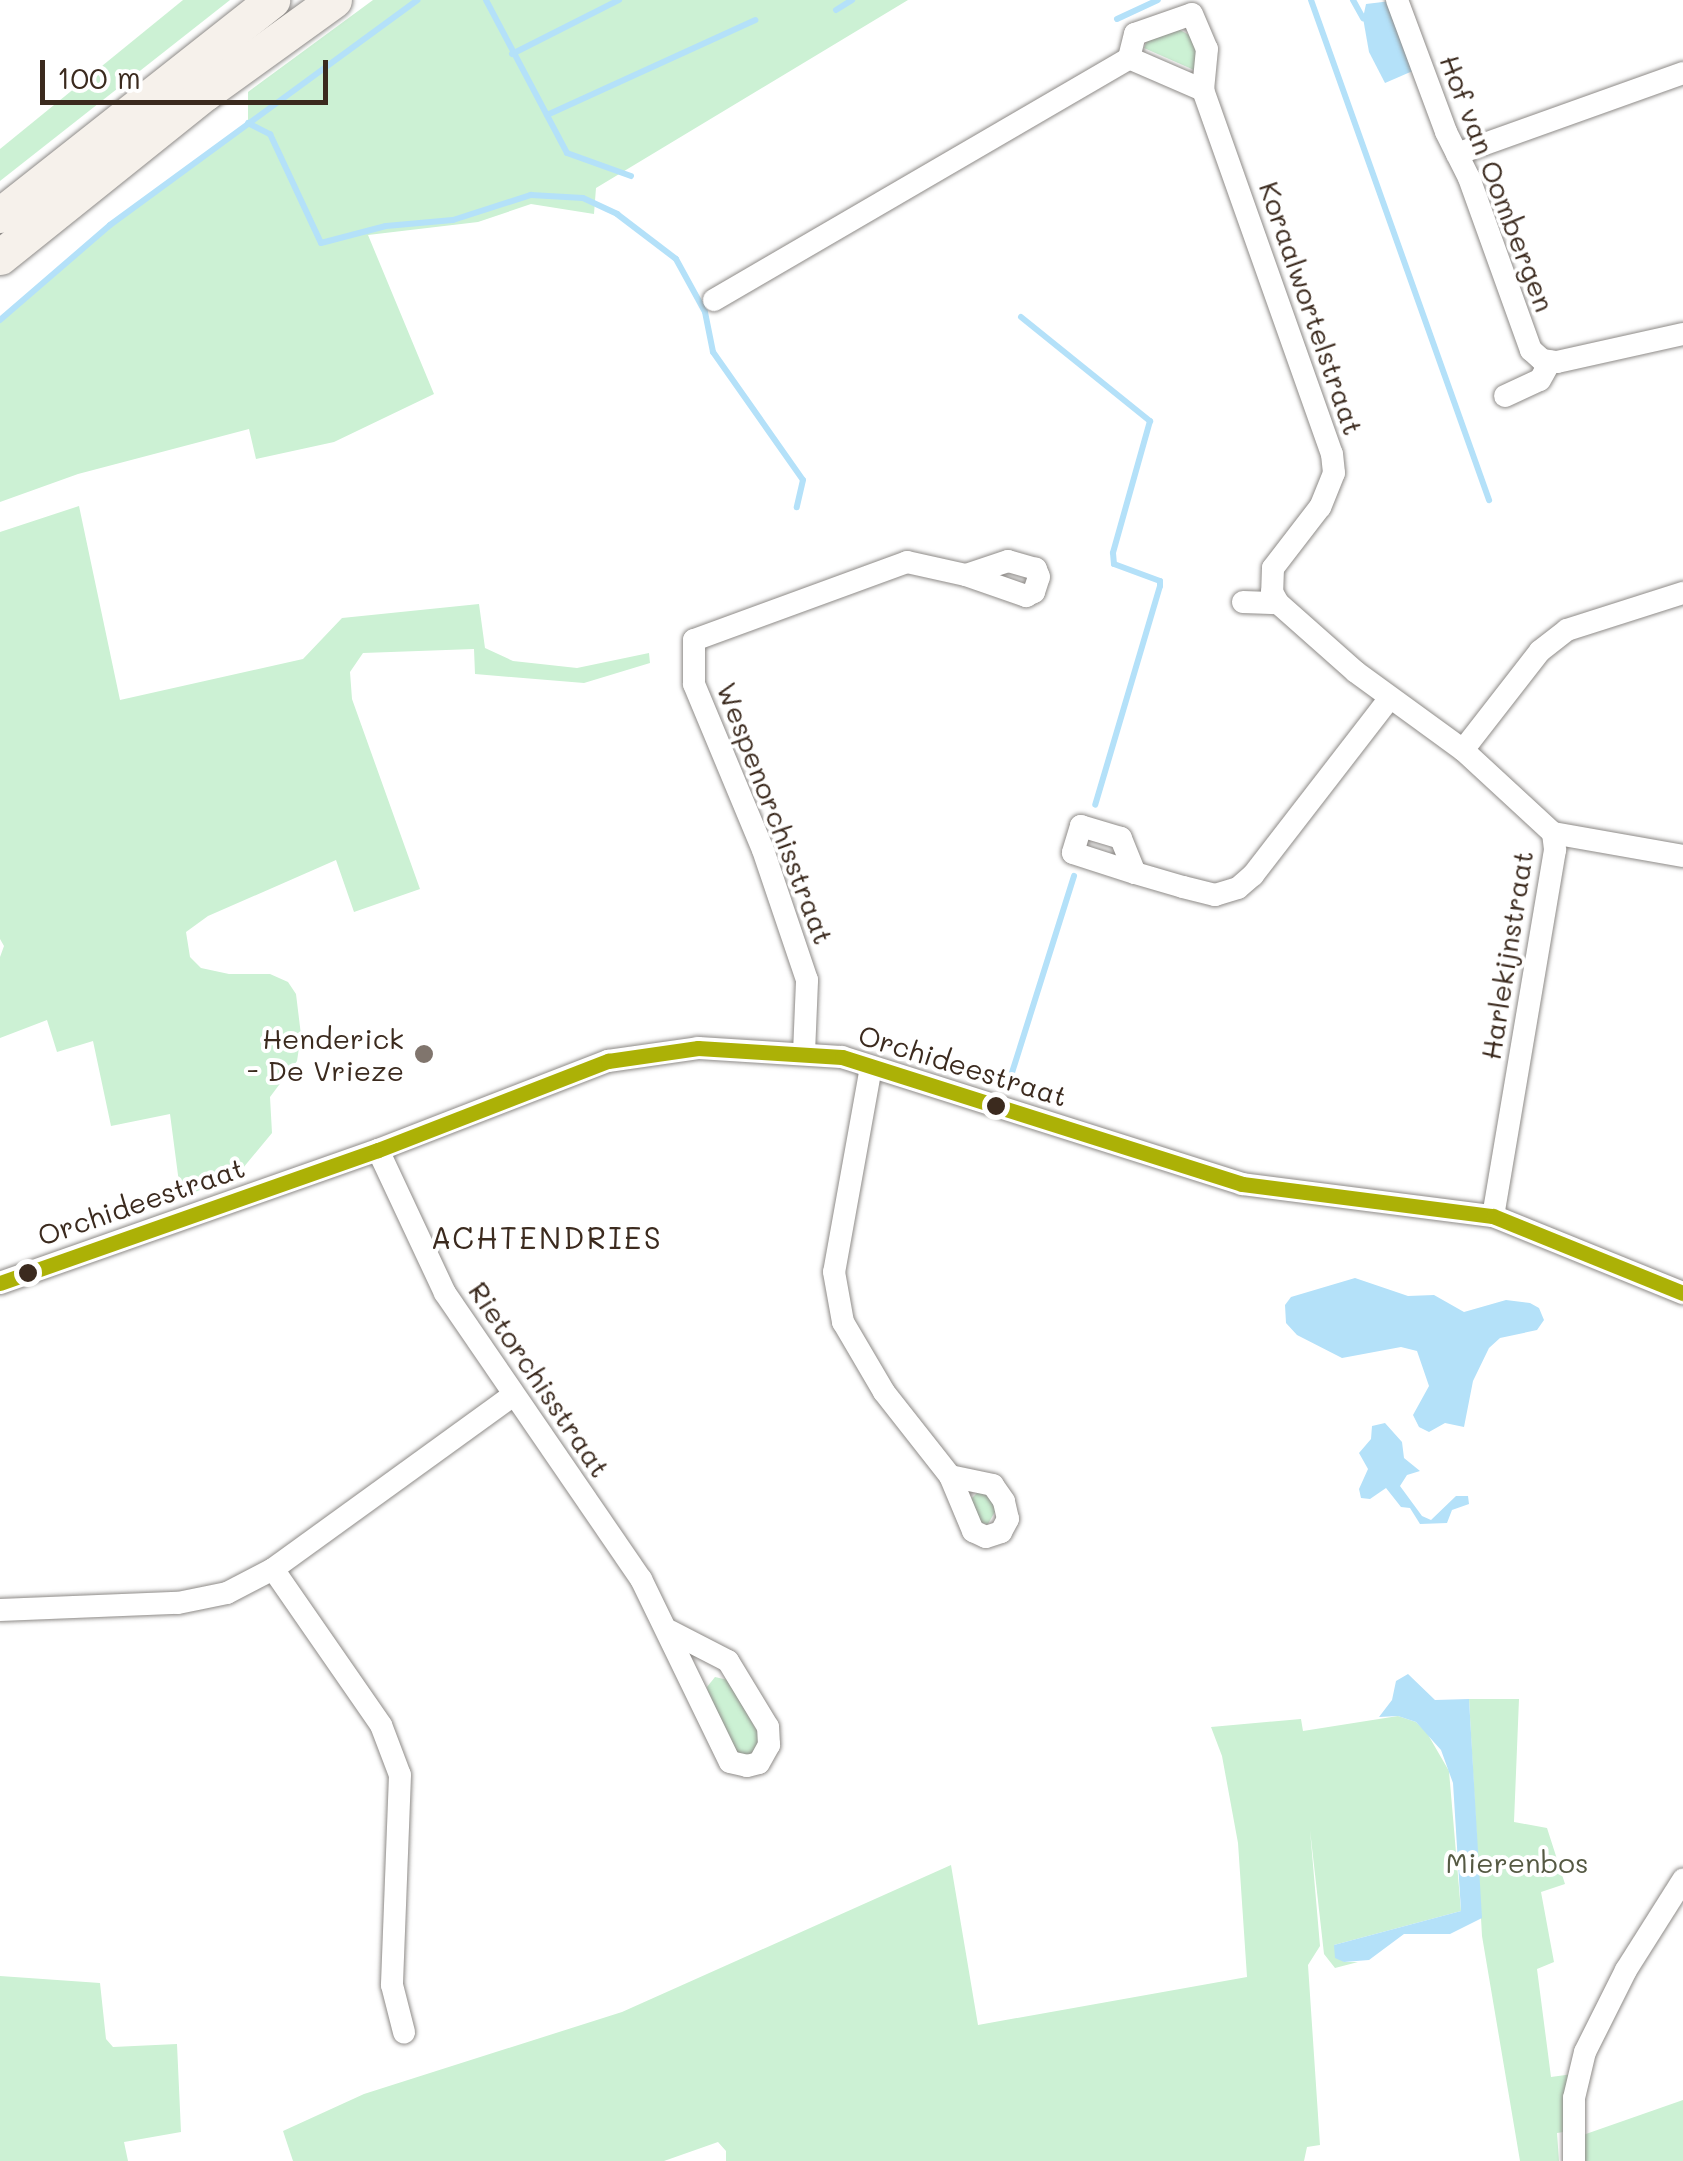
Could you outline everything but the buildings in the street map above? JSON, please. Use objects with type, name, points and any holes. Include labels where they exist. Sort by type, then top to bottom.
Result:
[{"type":"highway","points":[[0,215],[272,0]]},
{"type":"highway","points":[[0,257],[205,92],[334,0]]},
{"type":"street","name":"Hof van Oombergen","points":[[1396,0],[1526,342],[1536,356],[1550,362]]},
{"type":"street","name":"Koraalwortelstraat","points":[[714,300],[1129,58],[1135,34],[1192,14],[1206,50],[1203,90],[1332,454],[1334,473],[1329,490],[1273,568],[1275,598]]},
{"type":"street","points":[[1129,58],[1203,90]]},
{"type":"street","points":[[1457,154],[1683,73]]},
{"type":"street","points":[[1505,396],[1540,380],[1550,362],[1683,334]]},
{"type":"street","name":"Wespenorchisstraat","points":[[804,1053],[807,980],[764,850],[694,684],[694,640],[907,562],[966,575]]},
{"type":"street","points":[[1463,750],[1540,650],[1567,630],[1682,594]]},
{"type":"street","points":[[1242,602],[1275,598]]},
{"type":"street","name":"Harlekijnstraat","points":[[1275,598],[1389,699],[1463,750],[1538,815],[1553,834],[1556,850],[1493,1216]]},
{"type":"street","points":[[1134,873],[1216,895],[1238,888],[1253,875],[1389,699]]},
{"type":"street","points":[[1553,834],[1683,856]]},
{"type":"street","name":"Orchideestraat","points":[[0,1283],[378,1150],[608,1060],[698,1048],[842,1057],[1242,1184],[1493,1216],[1683,1293]]},
{"type":"street","points":[[870,1067],[834,1272],[842,1322],[884,1392],[950,1476]]},
{"type":"street","name":"Rietorchisstraat","points":[[378,1150],[444,1292],[641,1579],[670,1631],[730,1762],[747,1766],[759,1763],[769,1745],[768,1727],[728,1661],[670,1631]]},
{"type":"street","points":[[0,1610],[178,1604],[227,1594],[273,1569],[513,1395]]},
{"type":"street","points":[[273,1569],[381,1725],[400,1775],[392,1986],[404,2032]]},
{"type":"street","points":[[1574,2161],[1574,2098],[1586,2052],[1626,1970],[1683,1880]]},
{"type":"green space","points":[[183,0],[230,0],[0,181],[0,149]]},
{"type":"green space","points":[[373,0],[908,0],[596,188],[594,214],[531,204],[478,222],[368,235],[434,394],[334,442],[256,459],[249,429],[78,474],[0,502],[0,321],[111,226],[248,124],[248,92]]},
{"type":"green space","points":[[1180,30],[1191,36],[1199,62],[1194,70],[1144,48],[1147,41]]},
{"type":"green space","points":[[79,506],[120,700],[303,659],[342,618],[479,604],[485,648],[513,661],[577,668],[649,653],[650,663],[584,683],[475,674],[474,649],[363,653],[350,672],[352,699],[420,889],[354,912],[336,860],[208,916],[186,932],[190,957],[201,968],[229,974],[270,974],[288,982],[296,994],[301,1035],[297,1061],[270,1097],[272,1133],[238,1174],[181,1198],[170,1114],[111,1126],[93,1041],[57,1052],[47,1020],[0,1038],[0,957],[4,946],[0,939],[0,532]]},
{"type":"green space","points":[[977,1493],[990,1495],[996,1510],[988,1524],[981,1523],[971,1499]]},
{"type":"green space","points":[[715,1677],[728,1680],[758,1733],[760,1747],[749,1756],[738,1754],[709,1698],[707,1687]]},
{"type":"green space","name":"Mierenbos","points":[[1469,1699],[1519,1699],[1514,1822],[1547,1828],[1565,1884],[1541,1892],[1554,1962],[1537,1969],[1551,2077],[1573,2074],[1570,2131],[1557,2133],[1559,2161],[1520,2161],[1482,1936]]},
{"type":"green space","points":[[1398,1716],[1416,1722],[1427,1733],[1449,1771],[1461,1911],[1334,1945],[1344,1962],[1358,1962],[1335,1968],[1324,1954],[1310,1830],[1320,1946],[1308,1965],[1320,2145],[1307,2147],[1304,2161],[726,2161],[726,2151],[718,2142],[664,2161],[293,2161],[283,2131],[364,2094],[622,2012],[951,1865],[978,2025],[1247,1977],[1238,1843],[1222,1756],[1211,1727],[1301,1719],[1303,1731]]},
{"type":"green space","points":[[0,1976],[100,1983],[106,2039],[113,2047],[177,2044],[181,2132],[124,2142],[128,2161],[0,2161]]},
{"type":"green space","points":[[1683,2100],[1683,2161],[1581,2161],[1583,2135]]},
{"type":"water","points":[[1391,1],[1415,70],[1385,83],[1369,52],[1363,18],[1366,4]]},
{"type":"water","points":[[1355,1278],[1408,1296],[1434,1295],[1464,1312],[1506,1300],[1530,1303],[1539,1308],[1544,1320],[1537,1330],[1500,1338],[1489,1348],[1473,1381],[1464,1427],[1445,1423],[1429,1432],[1419,1427],[1413,1415],[1429,1386],[1417,1351],[1401,1347],[1342,1358],[1297,1335],[1286,1323],[1285,1305],[1291,1297]]},
{"type":"water","points":[[1385,1423],[1402,1442],[1404,1458],[1420,1471],[1407,1475],[1400,1486],[1422,1516],[1431,1520],[1456,1496],[1468,1496],[1469,1504],[1452,1510],[1447,1523],[1420,1524],[1410,1508],[1401,1507],[1386,1488],[1370,1499],[1361,1498],[1359,1489],[1368,1469],[1359,1453],[1371,1439],[1372,1426]]},
{"type":"water","points":[[1408,1674],[1435,1700],[1469,1699],[1482,1918],[1450,1934],[1404,1934],[1369,1960],[1344,1962],[1335,1958],[1334,1945],[1461,1911],[1453,1783],[1441,1750],[1416,1722],[1398,1716],[1379,1717],[1392,1700],[1396,1681]]},
{"type":"waterway","points":[[0,320],[110,225],[417,0]]},
{"type":"waterway","points":[[486,0],[567,153],[631,176]]},
{"type":"waterway","points":[[512,54],[619,0]]},
{"type":"waterway","points":[[836,10],[852,0]]},
{"type":"waterway","points":[[1117,19],[1158,0]]},
{"type":"waterway","points":[[1311,0],[1489,500]]},
{"type":"waterway","points":[[1353,0],[1363,18]]},
{"type":"waterway","points":[[547,115],[755,20]]},
{"type":"waterway","points":[[248,123],[270,134],[321,243],[386,226],[453,220],[531,195],[583,198],[617,214],[676,259],[705,312],[713,352],[803,480],[797,507]]},
{"type":"waterway","points":[[1021,317],[1150,421],[1113,553],[1114,564],[1160,581],[1160,586],[1095,805]]},
{"type":"waterway","points":[[1010,1079],[1074,876]]},
{"type":"transit line","points":[[0,1283],[378,1150],[608,1061],[698,1048],[842,1057],[1242,1184],[1493,1216],[1683,1293]]},
{"type":"place","name":"Henderick - De Vrieze","points":[[424,1054]]},
{"type":"district","name":"ACHTENDRIES","points":[[547,1237]]}]
